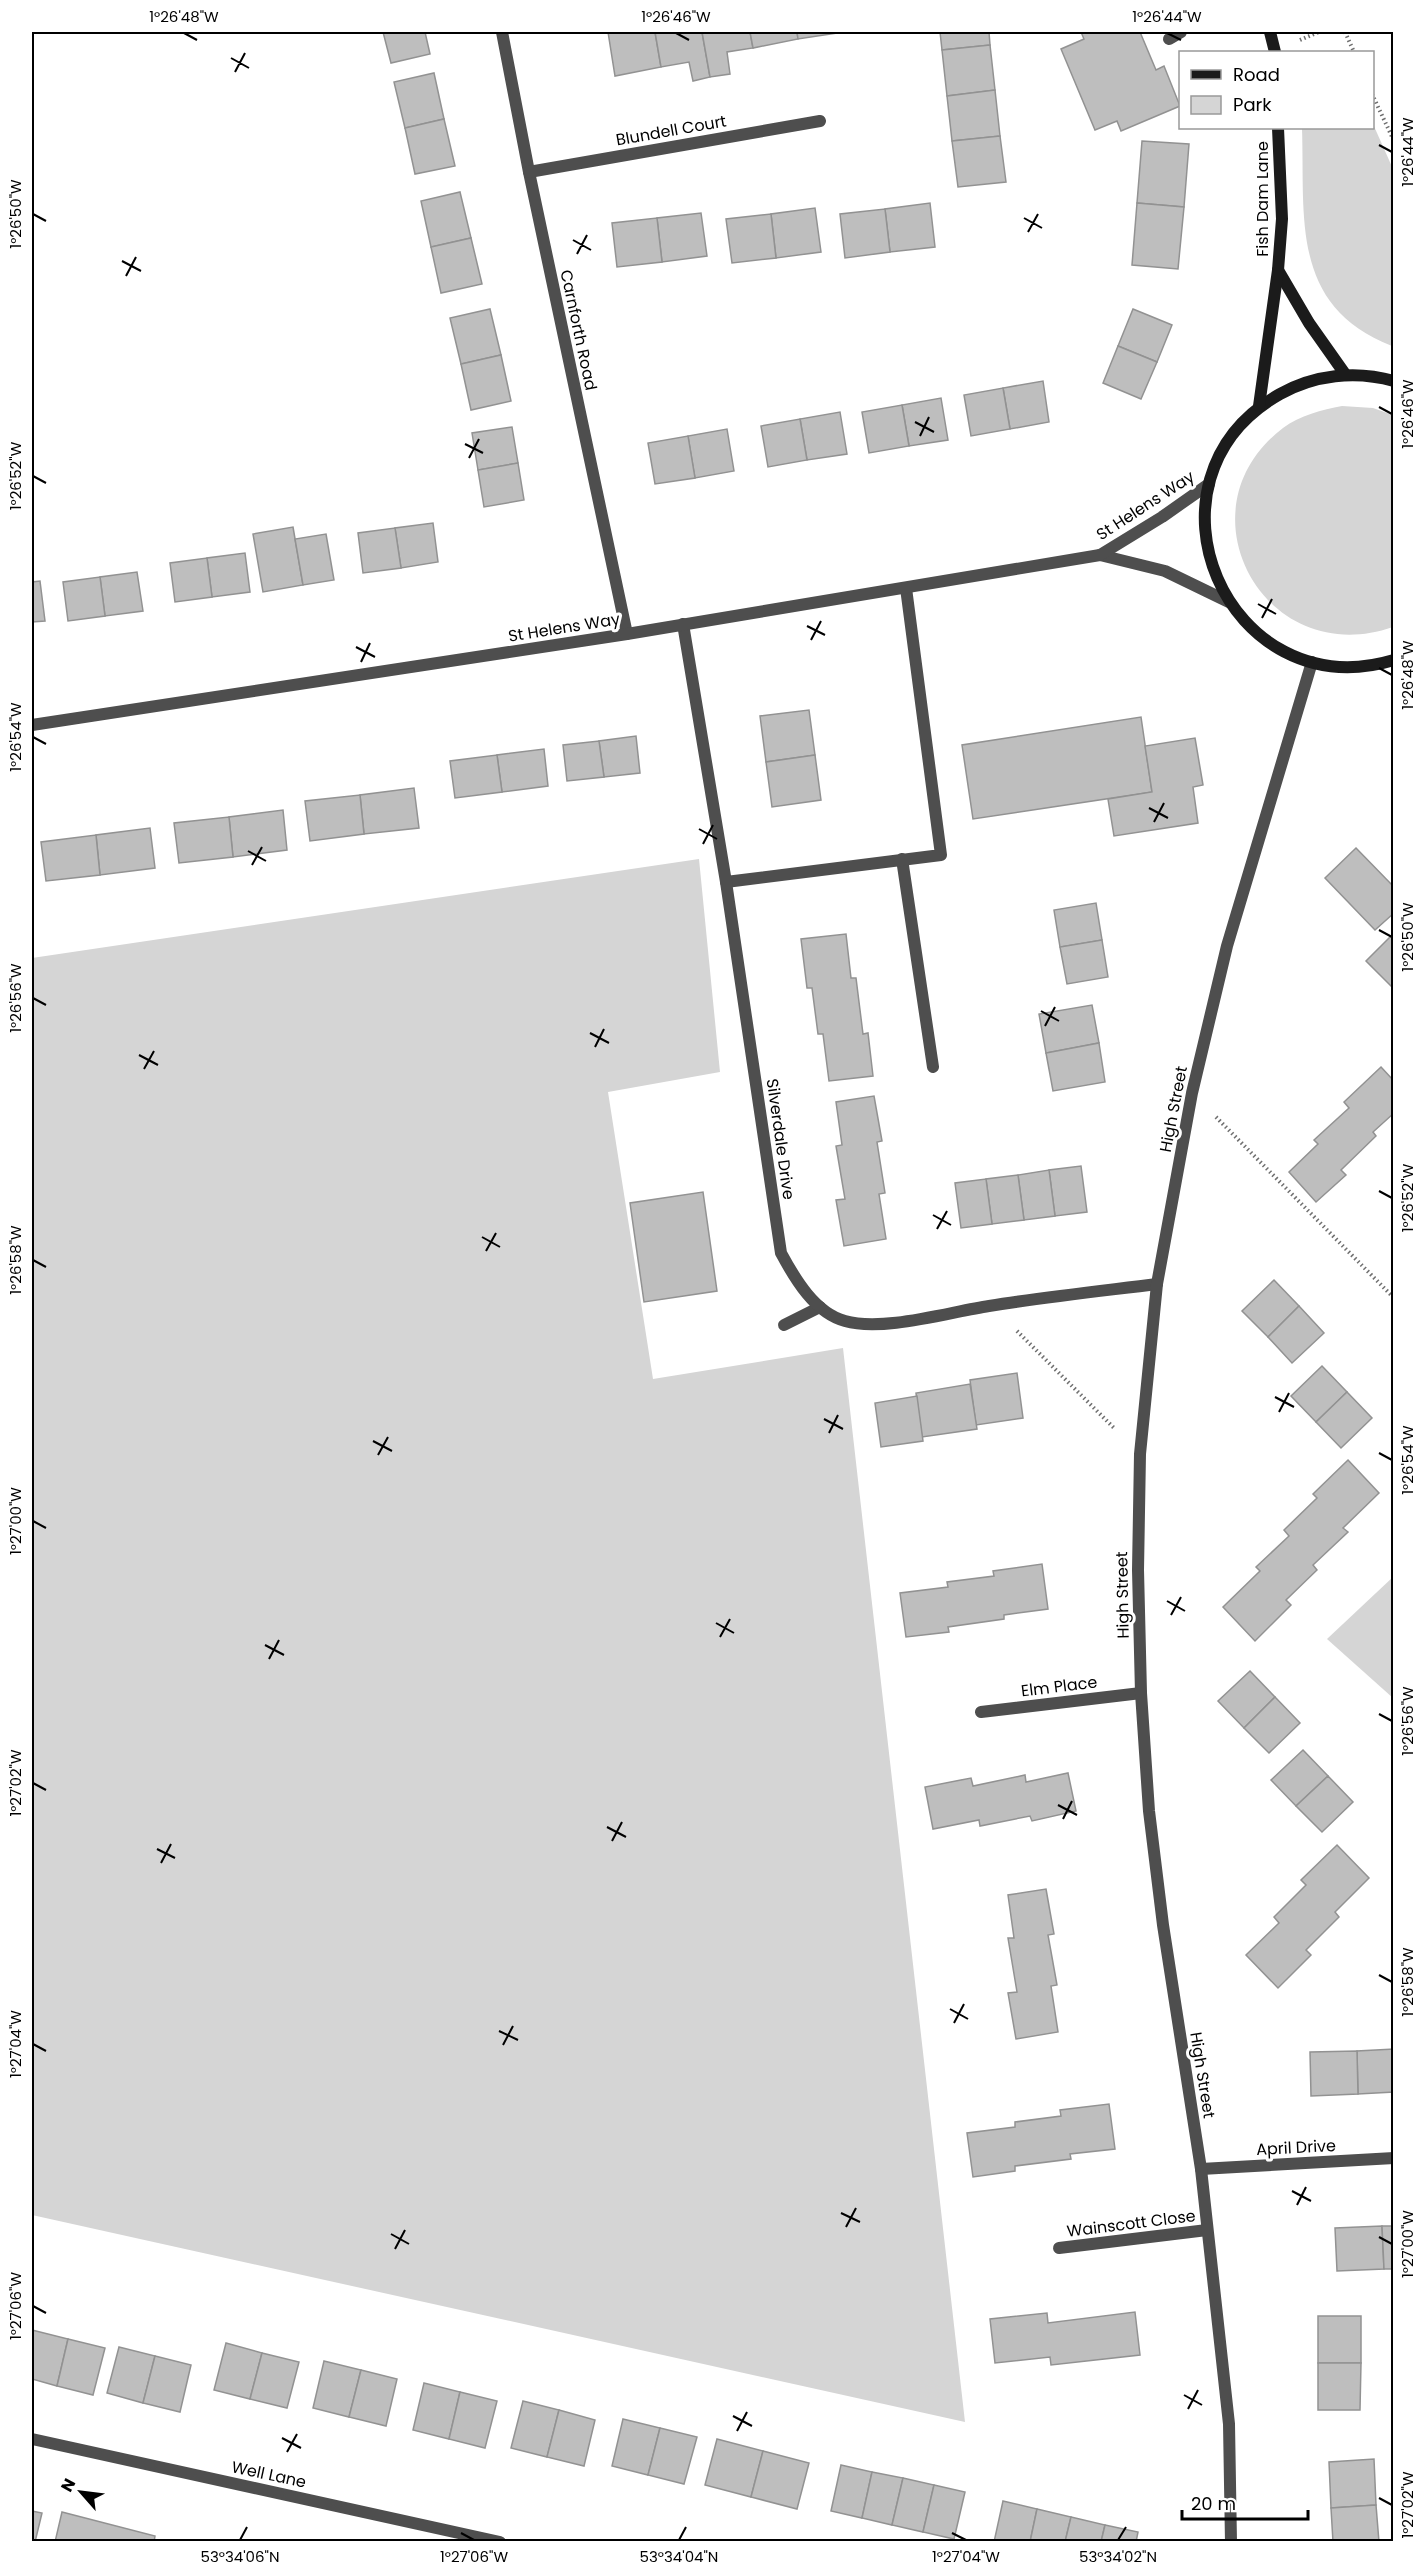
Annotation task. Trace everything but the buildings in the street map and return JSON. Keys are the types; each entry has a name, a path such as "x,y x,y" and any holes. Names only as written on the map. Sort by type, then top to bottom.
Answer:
{"street":[{"name":"Carnforth Road","path":"502,32 529,172 627,634"},
{"path":"1169,39 1181,32"},
{"path":"1270,32 1275,51"},
{"name":"Blundell Court","path":"529,172 820,121"},
{"name":"Fish Dam Lane","path":"1259,406 1278,270 1282,219 1278,129"},
{"name":"Fish Dam Lane","path":"1278,270 1309,323 1346,374"},
{"path":"1393,380 1346,374 1300,383 1259,406 1237,428 1220,454 1209,484 1204,514 1206,545 1214,575 1229,602 1251,629 1279,649 1311,662 1349,667 1377,665 1394,660"},
{"name":"St Helens Way","path":"32,725 627,634 1100,555 1162,517 1209,484"},
{"name":"St Helens Way","path":"1100,555 1165,571 1229,602"},
{"path":"726,882 941,855 906,588"},
{"name":"Silverdale Drive","path":"683,624 726,882 781,1253 797,1282 820,1306 843,1321 869,1326 992,1306 1157,1284"},
{"name":"High Street","path":"1231,2541 1229,2424 1201,2169 1161,1914 1149,1811 1141,1693 1138,1570 1140,1454 1157,1284 1192,1093 1227,946 1311,662"},
{"path":"902,859 933,1067"},
{"path":"784,1325 820,1306"},
{"name":"Elm Place","path":"981,1712 1141,1693"},
{"name":"April Drive","path":"1201,2169 1394,2158"},
{"name":"Wainscott Close","path":"1059,2248 1207,2230"},
{"name":"Well Lane","path":"32,2439 465,2537 500,2541"}],"path":[{"path":"1345,32 1354,51"},
{"path":"1374,98 1394,141"},
{"path":"1192,1093 1394,1298"},
{"path":"992,1306 1140,1454"}],"green space":[{"path":"1374,126 1393,169 1392,346 1359,329 1335,308 1319,283 1310,256 1303,195 1302,129 1374,129"},
{"path":"1342,406 1373,408 1393,415 1393,627 1347,635 1306,626 1273,605 1249,575 1237,538 1237,500 1252,462 1290,423 1311,414"},
{"path":"699,859 720,1072 608,1092 653,1379 843,1348 965,2422 32,2215 32,958"},
{"path":"1393,1577 1393,1698 1327,1639"}]}
